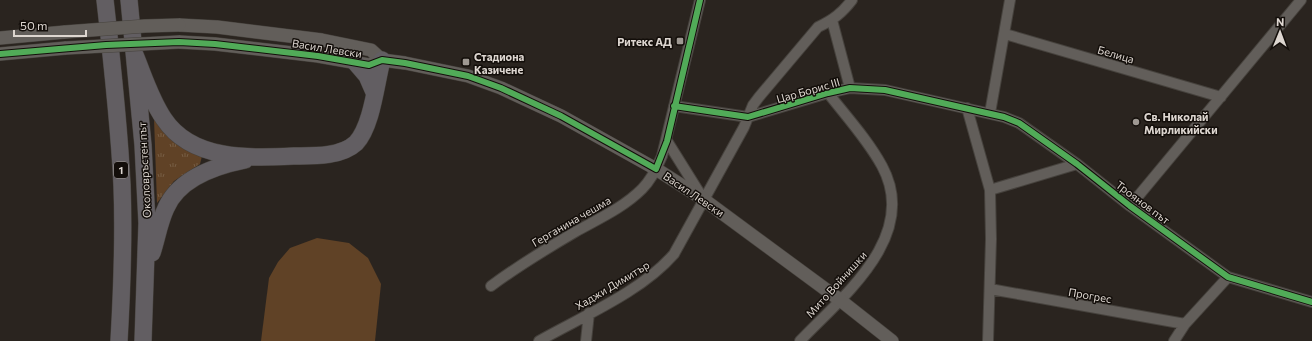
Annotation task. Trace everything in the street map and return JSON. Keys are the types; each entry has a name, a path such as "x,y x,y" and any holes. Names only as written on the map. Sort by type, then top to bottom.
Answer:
{"highway":[{"name":"Околовръстен път","path":"105,0 116,102 122,186 123,255 119,341"},
{"name":"Околовръстен път","path":"128,0 135,56 145,184 146,273 143,341"},
{"path":"135,56 155,105 164,120 178,134 193,144 210,151 255,158 332,154 346,150 356,143 362,134 367,121 382,60"},
{"path":"355,62 367,76 374,92"},
{"path":"146,273 166,207 180,189 194,178 211,169 255,158"}],"street":[{"path":"656,169 666,141 700,0"},
{"path":"850,88 832,20 841,13 852,0"},
{"path":"990,113 1010,0"},
{"path":"1130,206 1301,0"},
{"name":"Хаджи Димитър","path":"539,341 630,290 662,268 674,254 759,97 818,27 832,20"},
{"name":"Васил Левски","path":"0,38 145,26 178,25 217,27 322,40 371,50 382,60"},
{"name":"Белица","path":"1005,34 1221,97"},
{"name":"Васил Левски","path":"0,54 66,48 179,42 247,47 318,56 369,65 382,60 468,76 501,88 561,116 656,169 703,199 840,300 887,339"},
{"name":"Цар Борис III","path":"748,117 828,93 850,88 885,90 968,108"},
{"name":"Мито Войнишки","path":"800,341 864,274 878,254 887,237 893,200 890,182 882,165 828,93"},
{"path":"674,106 748,117"},
{"path":"968,108 990,190 992,219 988,341"},
{"name":"Троянов път","path":"968,108 1004,117 1019,123 1228,277 1312,302"},
{"path":"666,141 703,199"},
{"path":"990,190 1076,164"},
{"name":"Герганина чешма","path":"491,286 514,268 629,200 643,188 656,169"},
{"path":"1174,341 1185,324 1228,277"},
{"name":"Прогрес","path":"990,289 1185,324"},
{"path":"586,341 590,313"}],"green space":[{"path":"154,118 202,156 200,164 174,181 157,203"},
{"path":"317,238 349,243 368,258 381,284 375,341 261,341 269,278 278,262 290,248"}],"cycle path":[{"path":"0,54 106,45 179,42 215,44 318,56 369,65 382,60 405,63 468,76 501,88 561,116 656,169 667,141 700,0"},
{"path":"674,106 748,117 828,93 850,88 885,90 1004,117 1019,123 1077,164 1130,206 1228,277 1312,302"}],"place":[{"name":"Ритекс АД","path":"680,41"},
{"name":"Стадиона Казичене","path":"466,62"},
{"name":"Св. Николай Мирликийски","path":"1136,122"}]}
